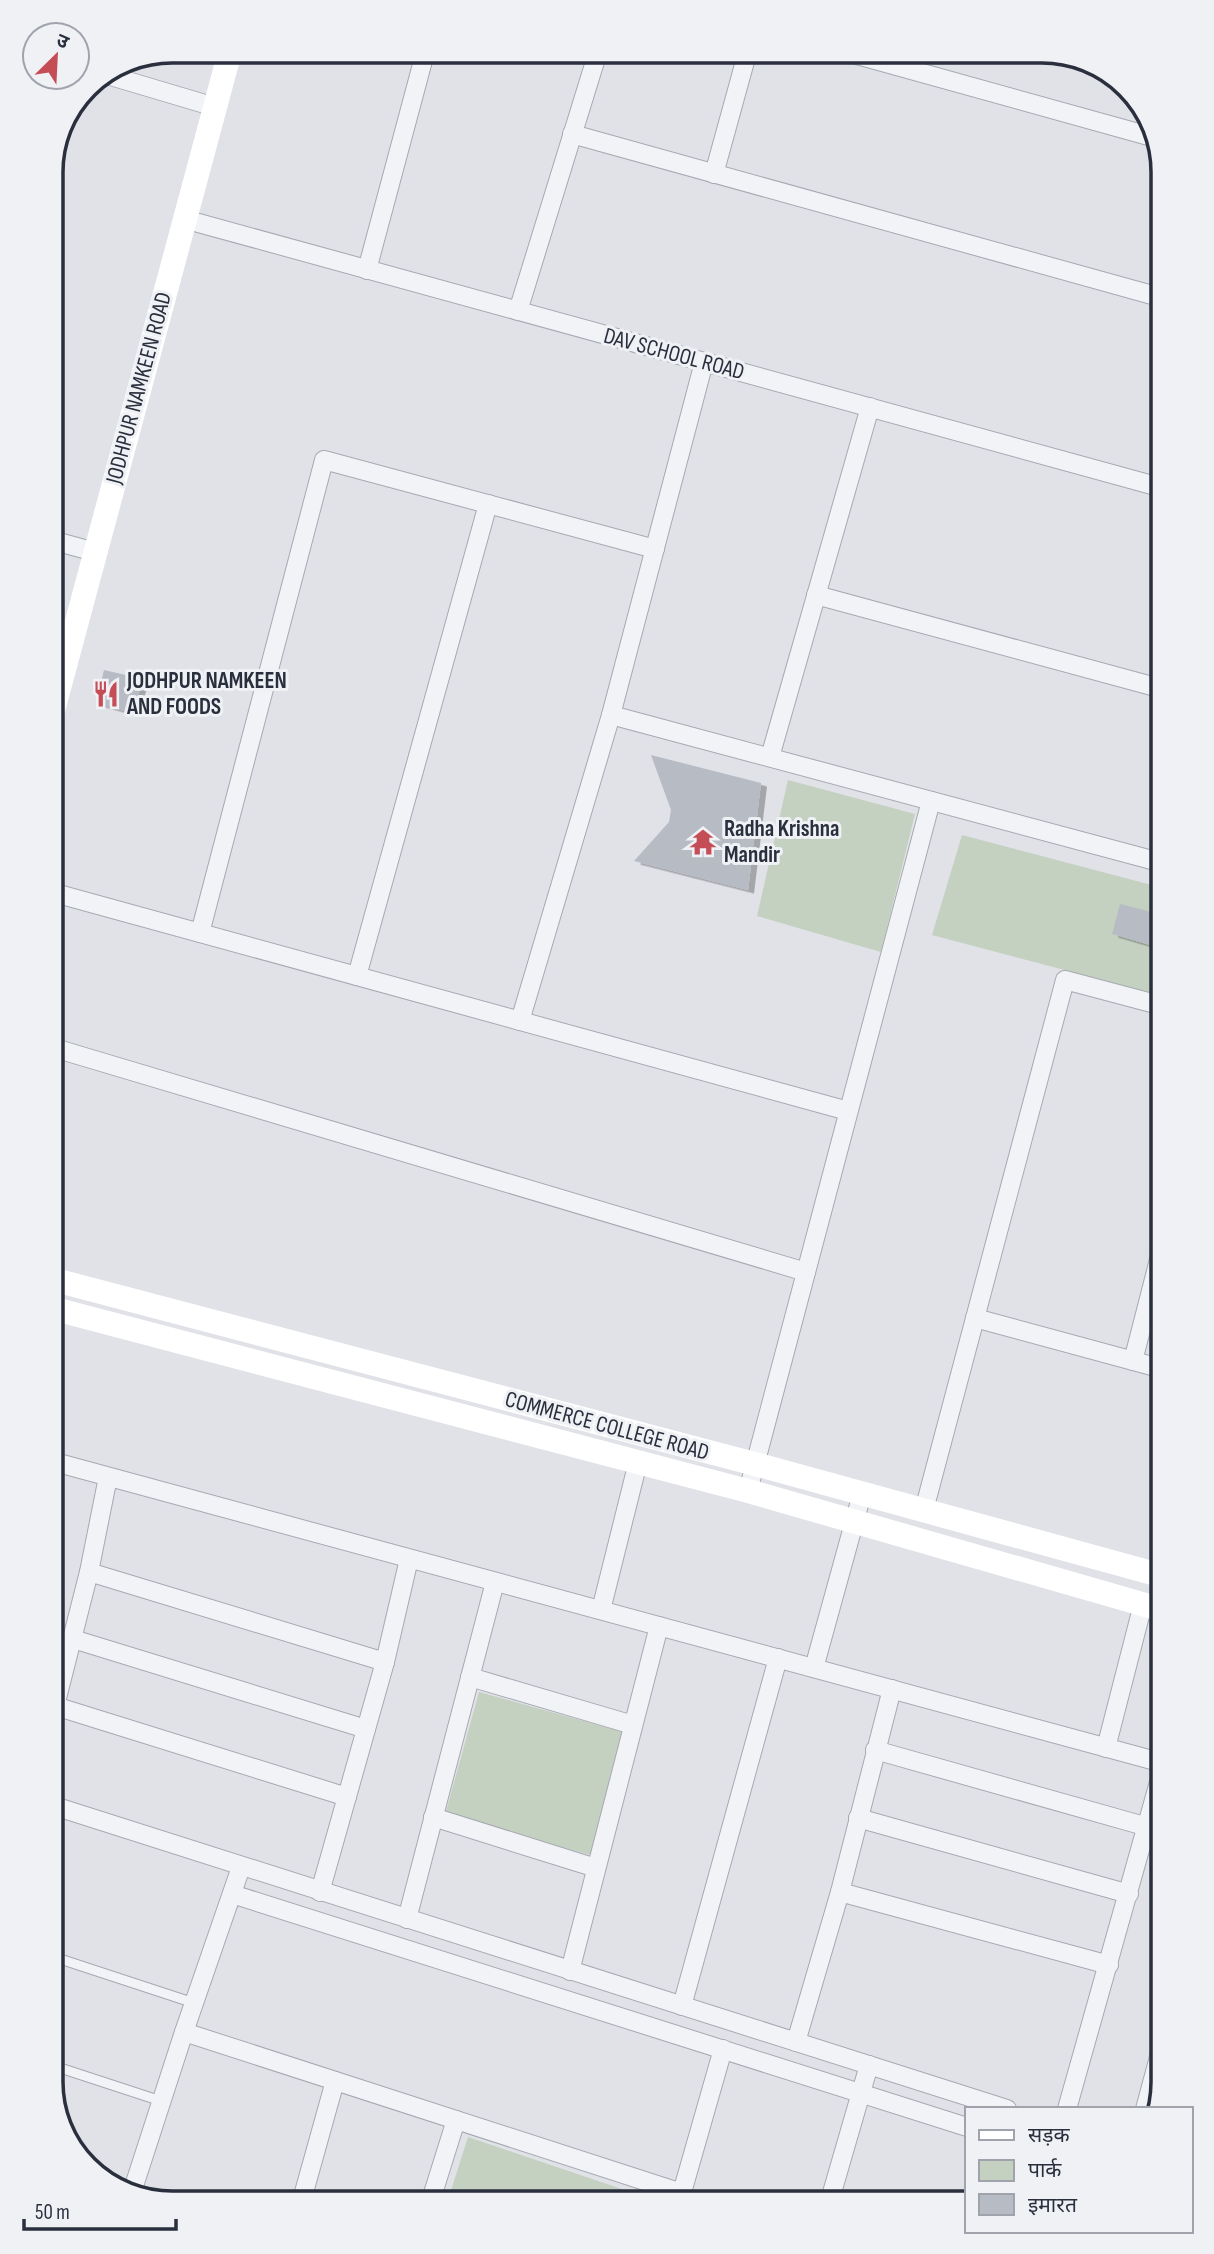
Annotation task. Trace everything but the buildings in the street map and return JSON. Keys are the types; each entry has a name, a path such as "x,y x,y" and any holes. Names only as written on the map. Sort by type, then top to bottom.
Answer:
{"street":[{"name":"JODHPUR NAMKEEN ROAD","path":"63,673 227,63"},
{"path":"367,270 422,63"},
{"path":"518,311 594,63"},
{"path":"714,174 745,63"},
{"path":"886,63 1144,135"},
{"path":"117,78 215,107"},
{"path":"572,134 1151,295"},
{"name":"DAV SCHOOL ROAD","path":"184,219 1151,485"},
{"path":"520,1021 611,715 704,362"},
{"path":"770,757 870,407"},
{"path":"200,933 324,460 655,549"},
{"path":"357,976 488,504"},
{"path":"63,543 95,552"},
{"path":"816,594 1151,686"},
{"path":"611,715 1151,860"},
{"path":"748,1491 931,801"},
{"path":"63,895 848,1111"},
{"path":"924,1510 1065,980 1151,1003"},
{"path":"63,1051 806,1272"},
{"name":"COMMERCE COLLEGE ROAD","path":"63,1282 755,1464 1151,1573"},
{"path":"1133,1361 1151,1291"},
{"path":"63,1311 748,1491 1151,1606"},
{"path":"975,1318 1151,1366"},
{"path":"601,1610 638,1462"},
{"path":"63,1464 1151,1761"},
{"path":"63,1676 89,1572 108,1477"},
{"path":"814,1668 862,1493"},
{"path":"320,1892 385,1662 409,1559"},
{"path":"89,1572 385,1662"},
{"path":"407,1919 495,1582"},
{"path":"1106,1748 1151,1613"},
{"path":"570,1970 659,1626"},
{"path":"73,1639 366,1729"},
{"path":"682,2006 778,1658"},
{"path":"470,1677 633,1726"},
{"path":"796,2042 840,1892 892,1689"},
{"path":"63,1715 347,1797"},
{"path":"875,1750 1148,1827"},
{"path":"63,1809 1001,2107"},
{"path":"1068,2107 1151,1815"},
{"path":"433,1818 596,1868"},
{"path":"858,1818 1129,1894"},
{"path":"135,2184 241,1867"},
{"path":"840,1892 1109,1965"},
{"path":"232,1894 965,2126"},
{"path":"184,2032 456,2120 660,2191"},
{"path":"682,2191 723,2049"},
{"path":"832,2191 869,2065"},
{"path":"303,2191 335,2081"},
{"path":"434,2191 456,2120"}],"lane":[{"path":"63,1960 194,2003"},
{"path":"63,2069 162,2101"}],"green space":[{"path":"788,780 915,814 881,952 757,916"},
{"path":"962,835 1151,885 1151,993 932,935"},
{"path":"479,1692 623,1732 590,1855 445,1815"},
{"path":"468,2137 628,2191 451,2191"}],"place":[{"name":"JODHPUR NAMKEEN AND FOODS","path":"106,694"},
{"name":"Radha Krishna Mandir","path":"703,842"}]}
